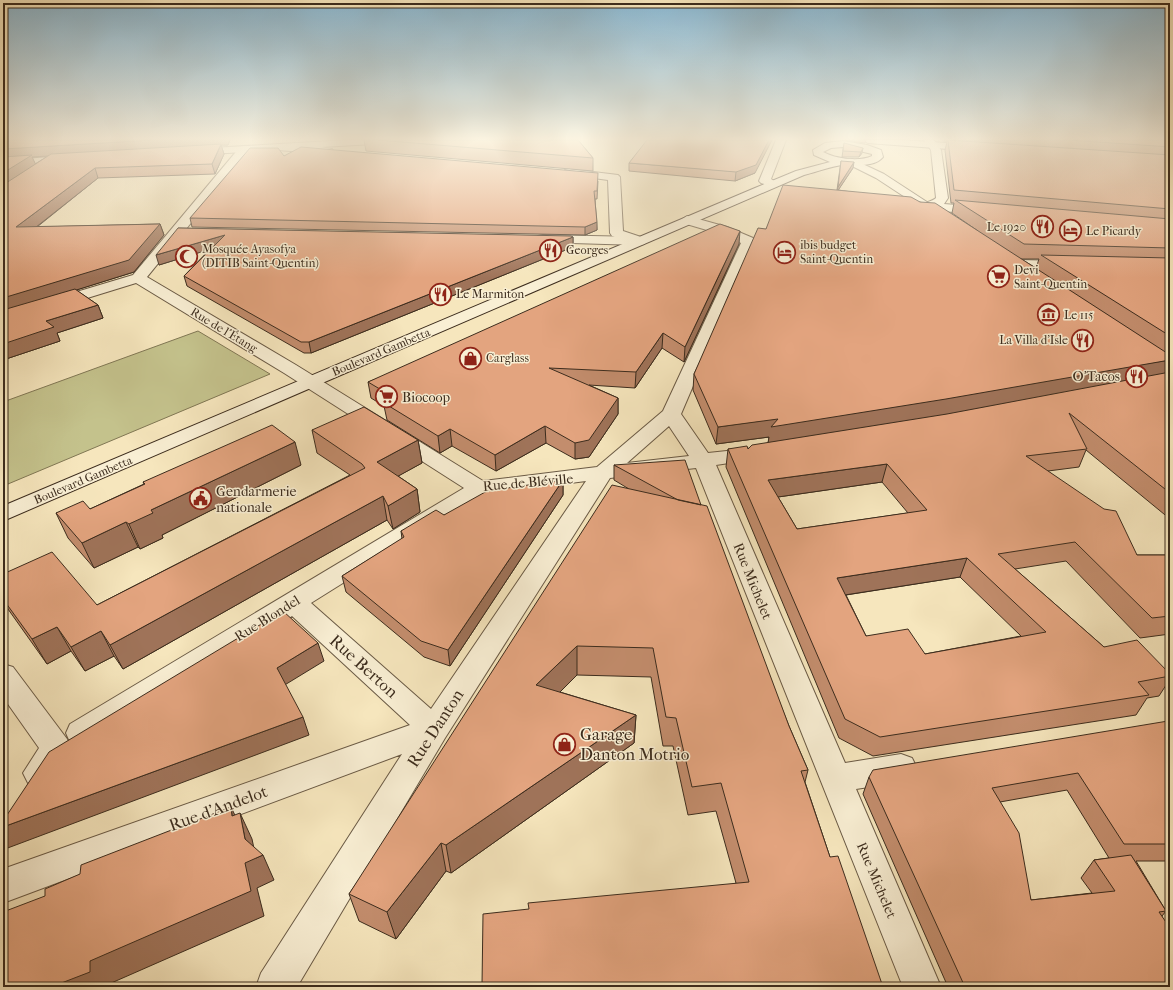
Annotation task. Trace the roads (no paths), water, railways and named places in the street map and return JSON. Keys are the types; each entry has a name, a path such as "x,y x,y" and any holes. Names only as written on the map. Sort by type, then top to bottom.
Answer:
{"street":[{"path":"3,319 138,278 214,186"},
{"path":"614,186 617,233 639,241"},
{"path":"896,186 958,226"},
{"path":"928,206 938,203 942,198 941,186"},
{"name":"Boulevard Gambetta","path":"9,509 766,187"},
{"path":"928,206 993,212"},
{"path":"671,414 748,241 722,230 687,220"},
{"path":"175,232 191,232"},
{"path":"533,239 639,241"},
{"path":"1036,277 1011,260 1083,266"},
{"name":"Rue de l'Étang","path":"138,278 310,382"},
{"name":"Rue de Bléville","path":"310,382 479,488 704,462 769,452"},
{"name":"Rue Michelet","path":"671,414 704,462 922,987"},
{"name":"Rue Danton","path":"275,987 434,729 602,474 671,414"},
{"name":"Rue Blondel","path":"56,748 479,488"},
{"name":"Rue Berton","path":"293,602 434,729"},
{"path":"3,675 56,748 25,794"},
{"name":"Rue d'Andelot","path":"3,886 434,729"},
{"path":"835,778 926,764"}],"place":[{"name":"Le 1920","path":"1042,227"},
{"name":"Le Picardy","path":"1071,231"},
{"name":"Georges","path":"550,250"},
{"name":"ibis budget Saint-Quentin","path":"785,252"},
{"name":"Mosquée Ayasofya (DITIB Saint-Quentin)","path":"187,256"},
{"name":"Devi Saint-Quentin","path":"999,277"},
{"name":"Le Marmiton","path":"440,294"},
{"name":"Le 115","path":"1049,315"},
{"name":"La Villa d'Isle","path":"1083,340"},
{"name":"Carglass","path":"470,358"},
{"name":"O'Tacos","path":"1136,376"},
{"name":"Biocoop","path":"387,397"},
{"name":"Gendarmerie nationale","path":"200,499"},
{"name":"Garage Danton Motrio","path":"565,744"}]}
